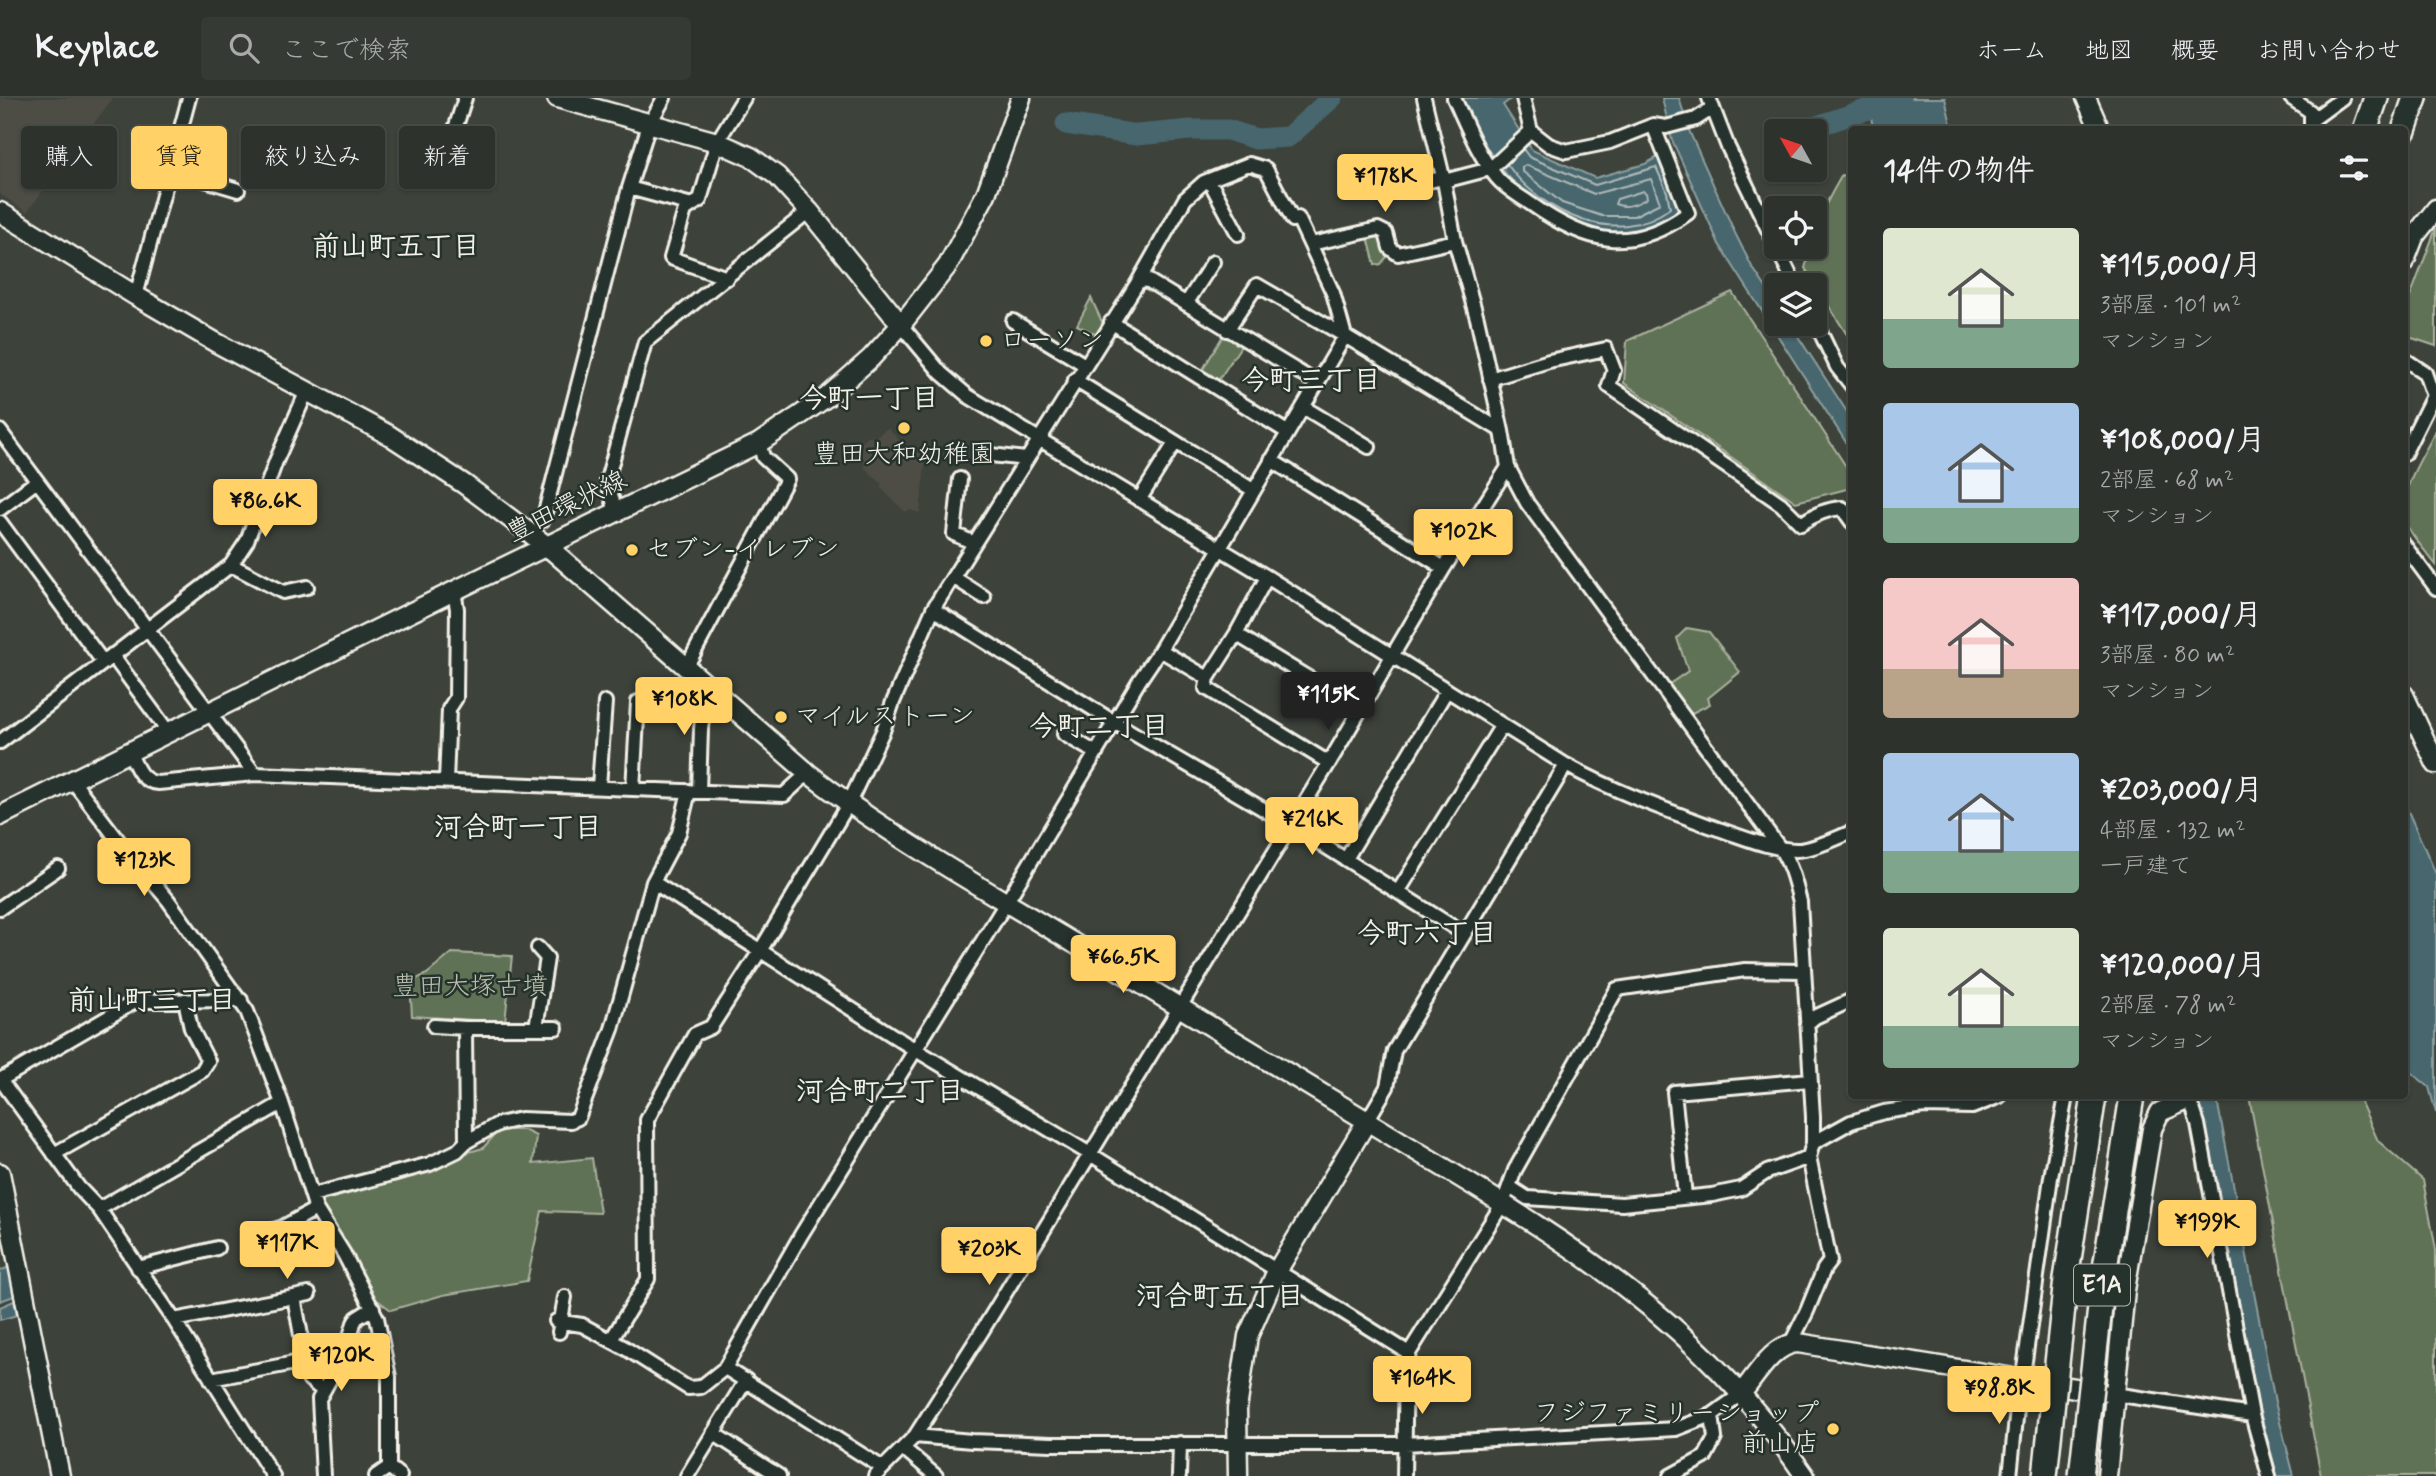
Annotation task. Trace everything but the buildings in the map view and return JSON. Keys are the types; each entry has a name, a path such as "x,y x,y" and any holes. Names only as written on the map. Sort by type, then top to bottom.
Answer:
{"highway":[{"path":"2366,126 2375,98"},
{"path":"2406,126 2416,98"},
{"name":"E1A","path":"2045,1476 2065,1292 2094,1099"},
{"name":"E1A","path":"2081,1476 2103,1282 2132,1099"}],"street":[{"path":"181,126 189,98"},
{"path":"456,126 465,98"},
{"path":"557,98 584,102 649,124 717,142 751,157 777,176 809,211 941,373 968,396 1267,577 1566,765 1653,806 1779,847 1797,850 1848,833"},
{"path":"543,520 629,188 649,124 664,98"},
{"path":"727,278 671,258 685,210 700,200 717,142 744,98"},
{"name":"豊田環状線","path":"0,816 759,443 827,397 871,358 948,265 978,212 1021,98"},
{"path":"915,1436 1051,1444 1405,1444 1676,1429 1712,1415 1741,1394 1776,1352 1791,1343 1830,1261 1809,1157 1813,1143 1800,902 1789,860 1527,503 1508,467 1477,318 1455,242 1424,98"},
{"path":"1454,98 1477,148 1500,182 1561,225 1601,238 1634,239 1669,226 1688,213 1659,126"},
{"path":"1523,98 1531,131 1549,145 1566,150 1610,142 1659,126 1696,119 1711,103 1728,147 1789,273"},
{"path":"2086,98 2098,126"},
{"path":"2291,98 2311,112 2311,125"},
{"path":"2311,125 2342,98"},
{"path":"1389,189 1490,169 1531,131"},
{"path":"565,1297 559,1325 582,1325 688,1388 701,1387 725,1368 781,1268 1160,650 1345,336 1333,293 1311,244 1298,218 1293,220 1266,169 1248,164 1209,180 1185,199 1138,282 933,609 883,731 849,803 711,1027 695,1034 647,1120 648,1279 611,1340"},
{"path":"1209,180 1238,234"},
{"path":"227,187 238,190"},
{"path":"629,188 692,205"},
{"path":"136,296 164,189"},
{"path":"2408,251 2413,237 2436,209"},
{"path":"616,512 607,480 645,342 809,211"},
{"path":"0,212 60,251 215,342 427,458 547,547 807,773 849,803 1006,902 1367,1121 1506,1195 1631,1291 1680,1333 1741,1394 1805,1476"},
{"path":"1311,244 1378,229 1386,233 1390,248 1398,254 1455,242"},
{"path":"1186,304 1213,262"},
{"path":"1138,282 1147,280 1317,383"},
{"path":"1227,330 1257,285 1502,431"},
{"path":"1013,321 1085,365"},
{"path":"1111,322 1287,432"},
{"path":"1822,336 1837,367 1848,381"},
{"path":"1490,379 1549,361 1606,349 1614,370 1609,386 1781,504 1801,524 1811,516 1832,509 1842,508 1848,516"},
{"path":"2408,362 2425,373 2433,396 2408,446"},
{"path":"1075,380 1253,490"},
{"path":"0,742 231,565 247,541 272,472 307,391"},
{"path":"1303,407 1369,447"},
{"path":"0,431 255,774"},
{"path":"686,668 787,479 763,457 759,443"},
{"path":"1139,500 1175,443"},
{"path":"991,455 1026,459"},
{"path":"1270,460 1444,568"},
{"path":"725,1368 879,1472 915,1436 1508,467"},
{"path":"960,479 954,534 974,543"},
{"path":"0,509 37,481"},
{"path":"0,522 107,659 169,733"},
{"path":"2408,550 2436,588"},
{"path":"231,565 283,592 307,587"},
{"path":"953,577 984,597"},
{"path":"1267,577 1208,678 1206,688 1329,763"},
{"path":"446,781 449,709 456,698 457,609 454,591"},
{"path":"933,609 1114,722 1346,859 1463,933"},
{"path":"1236,634 1361,710"},
{"path":"1160,650 1208,678"},
{"path":"312,1195 430,1164 457,1151 466,1142 498,1124 522,1119 571,1121 578,1118 612,1029 653,882 679,833 694,791 706,686"},
{"path":"1346,859 1447,690"},
{"path":"599,787 605,702"},
{"path":"633,789 638,702"},
{"path":"2408,704 2436,764"},
{"path":"1398,892 1502,725"},
{"path":"1064,734 1096,753"},
{"path":"128,751 142,777 149,783 255,774 784,795 807,773"},
{"path":"1238,1476 1237,1409 1248,1336 1277,1271 1387,1087 1394,1051 1566,765"},
{"path":"72,780 168,900 247,1010 282,1103 316,1209 373,1308 389,1377 389,1467"},
{"path":"0,908 58,868"},
{"path":"653,882 915,1049 1090,1154 1409,1353"},
{"path":"536,1028 547,958 538,948"},
{"path":"1404,1476 1406,1368 1409,1353 1506,1195 1515,1170 1617,989 1745,970 1803,971"},
{"path":"54,1154 202,1070 208,1061 191,1028 186,1000"},
{"path":"241,1000 136,1001 0,1080 79,1188 99,1209 174,1320 273,1476"},
{"path":"1807,1024 1815,1017 1848,1002"},
{"path":"434,1026 556,1028"},
{"path":"465,1028 466,1142"},
{"path":"1685,1196 1674,1092 1810,1080"},
{"path":"1813,1143 1851,1122 1884,1112 1924,1106 1972,1107 1992,1099"},
{"path":"2010,1476 2020,1380 2065,1099"},
{"path":"2107,1476 2125,1290 2151,1129 2160,1112 2186,1099"},
{"path":"2191,1099 2198,1124 2252,1415 2269,1476"},
{"path":"99,1209 282,1103"},
{"path":"1506,1195 1622,1204 1712,1195 1741,1189 1767,1172 1809,1157"},
{"path":"0,1173 61,1476"},
{"path":"264,1233 283,1227 316,1209"},
{"path":"138,1268 216,1248"},
{"path":"174,1320 309,1294"},
{"path":"294,1297 309,1379 323,1391"},
{"path":"323,1476 318,1405 346,1350 354,1323 373,1308"},
{"path":"1791,1343 2252,1415"},
{"path":"211,1379 306,1361"},
{"path":"687,1476 746,1380"},
{"path":"1670,1476 1705,1457 1716,1438 1712,1415"},
{"path":"713,1433 779,1476"},
{"path":"1179,1476 1180,1443"},
{"path":"903,1448 936,1476"},
{"path":"376,1476 389,1467"},
{"path":"389,1467 400,1476"}],"shaded area":[{"path":"0,98 113,98 92,126 21,126 21,189 44,189 27,212 0,194"},
{"path":"888,428 911,453 907,459 911,459 917,451 926,454 920,513 910,510 905,512 880,487 882,484 864,467 866,463 856,447 869,436 873,438"}],"green space":[{"path":"1842,175 1848,178 1848,336 1827,303 1827,273 1808,273 1805,268 1808,259 1827,259 1827,203"},
{"path":"2436,228 2436,346 2409,337 2409,300"},
{"path":"1368,237 1381,237 1384,251 1388,255 1381,264 1375,265"},
{"path":"1732,292 1848,469 1848,489 1796,502 1624,383 1627,341"},
{"path":"1091,298 1104,326 1099,336 1077,325"},
{"path":"1224,334 1241,346 1218,381 1202,371"},
{"path":"2436,430 2436,565 2408,528 2408,487"},
{"path":"1687,628 1709,632 1740,672 1708,698 1710,704 1688,715 1668,685 1688,671 1677,638"},
{"name":"豊田大塚古墳","path":"452,953 512,956 505,1022 412,1016 410,982 427,974"},
{"path":"2250,1099 2359,1099 2378,1141 2423,1180 2436,1250 2436,1476 2321,1476"},
{"path":"499,1130 524,1130 536,1136 533,1164 592,1158 600,1213 542,1211 527,1281 443,1295 391,1310 376,1299 316,1209 322,1196 373,1182 428,1172 462,1154 483,1148"}],"water":[{"path":"1461,98 1512,98 1503,105 1532,150 1595,178 1645,164 1660,156 1674,190 1679,212 1641,231 1605,233 1576,226 1551,213 1527,196 1507,174 1473,124"},
{"path":"1662,98 1679,98 1690,133 1735,233 1764,285 1764,314 1719,244 1672,140"},
{"path":"1868,98 1945,98 1951,126 1873,126"},
{"path":"1778,336 1798,336 1848,413 1848,445"},
{"path":"2408,811 2436,874 2436,1113 2429,1087 2408,1070"},
{"path":"2198,1099 2216,1099 2218,1105 2275,1402 2294,1476 2277,1476 2258,1404 2219,1196"},
{"path":"9,1267 14,1296 0,1301 0,1271"},
{"path":"14,1301 17,1315 0,1320 0,1307"}],"waterway":[{"path":"1066,124 1137,135 1228,130 1256,139 1288,137 1332,98"},
{"path":"1827,123 1901,98"}],"place":[{"name":"ローソン","path":"986,341"},
{"name":"豊田大和幼稚園","path":"904,428"},
{"name":"セブン-イレブン","path":"632,550"},
{"name":"マイルストーン","path":"781,717"},
{"name":"フジファミリーショップ 前山店","path":"1833,1429"}],"district":[{"name":"前山町五丁目","path":"396,247"},
{"name":"今町三丁目","path":"1311,381"},
{"name":"今町一丁目","path":"869,399"},
{"name":"今町二丁目","path":"1099,727"},
{"name":"河合町一丁目","path":"518,828"},
{"name":"今町六丁目","path":"1427,934"},
{"name":"前山町三丁目","path":"152,1001"},
{"name":"河合町二丁目","path":"880,1092"},
{"name":"河合町五丁目","path":"1220,1297"}]}
